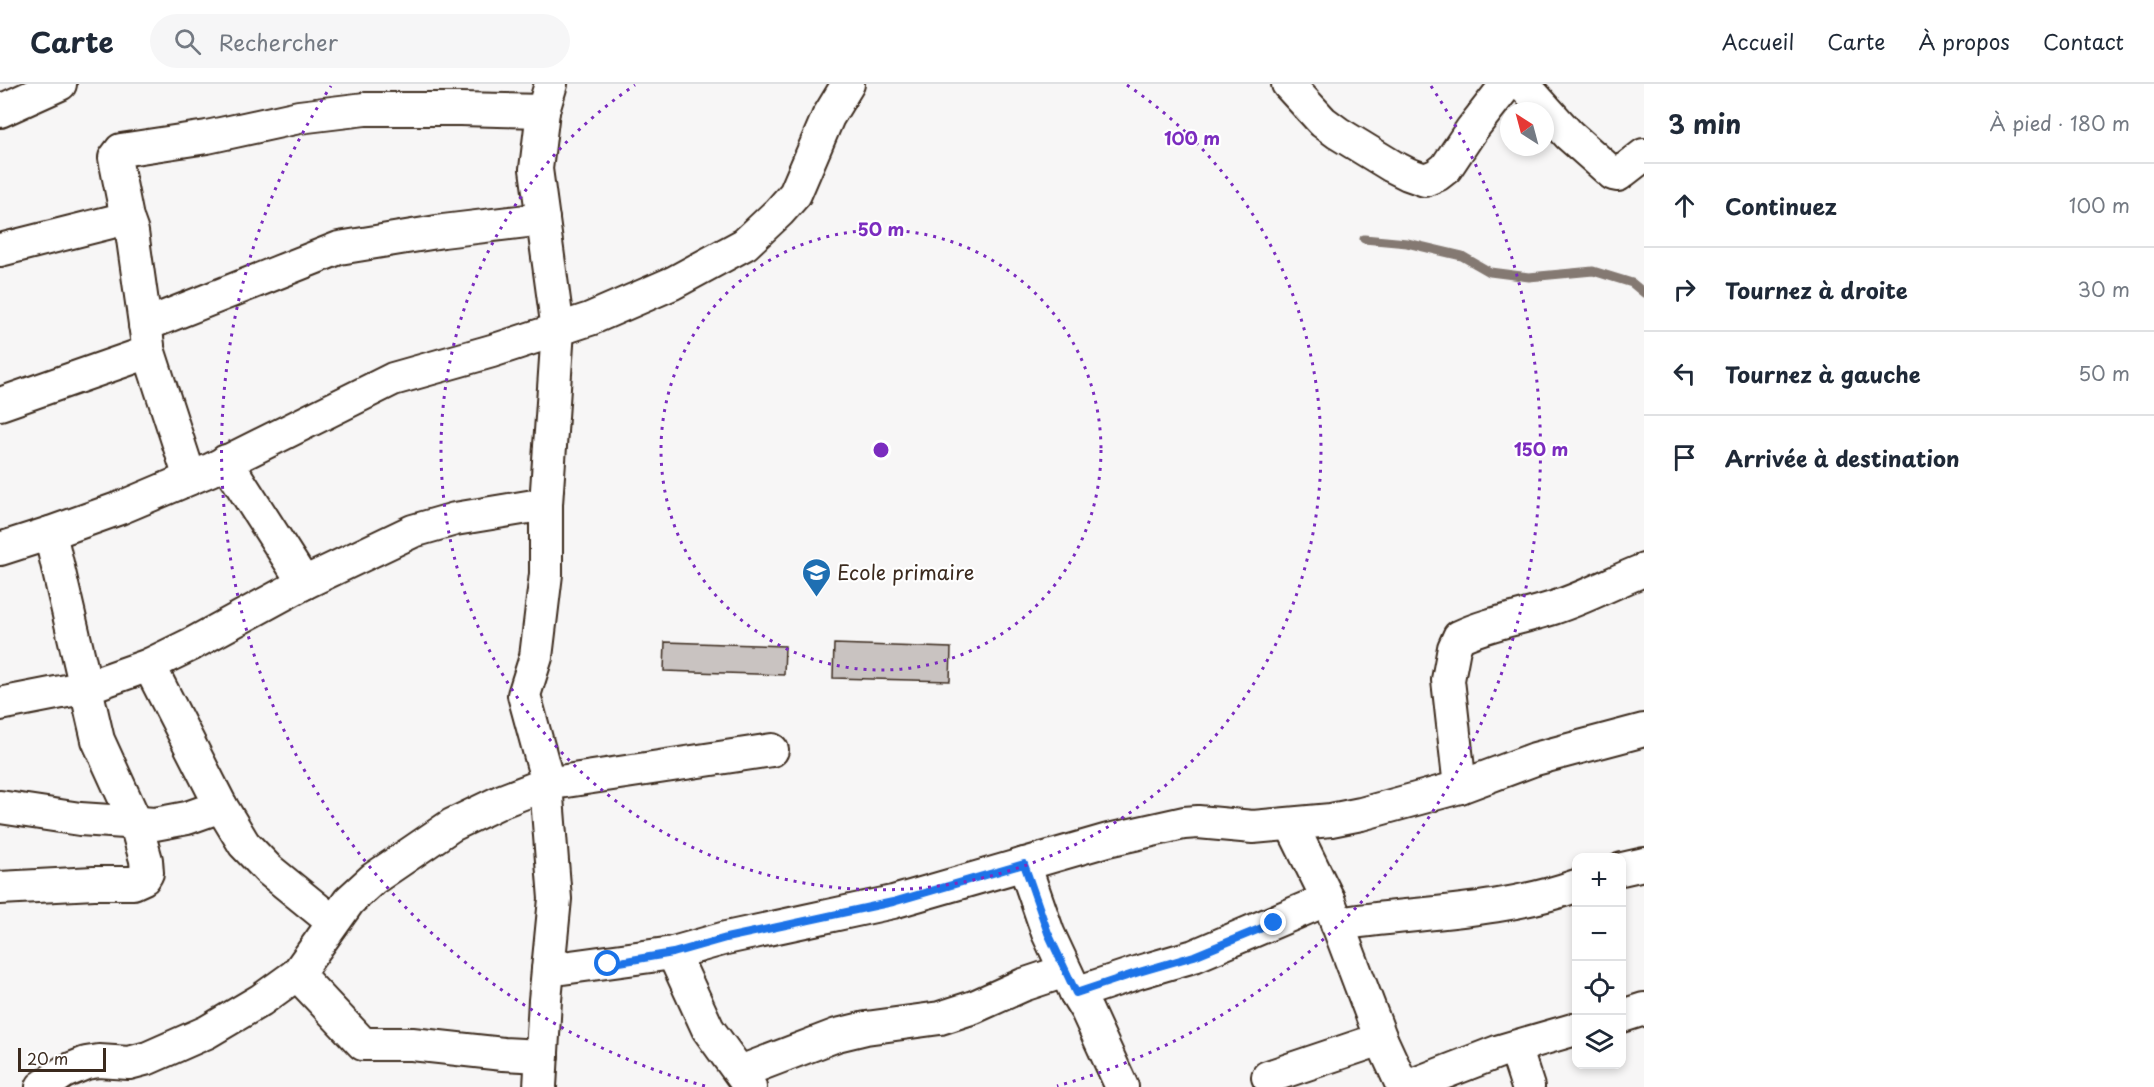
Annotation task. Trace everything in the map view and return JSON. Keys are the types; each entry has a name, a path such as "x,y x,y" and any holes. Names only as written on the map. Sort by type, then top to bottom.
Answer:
{"street":[{"path":"11,98 60,84"},
{"path":"0,549 50,534 120,508 190,478 393,379 590,319 673,283 745,244 795,194 828,117 848,84"},
{"path":"1288,84 1323,122 1338,133 1392,166 1425,180 1446,168 1472,129 1507,84"},
{"path":"1523,84 1569,135 1613,174 1618,175 1644,154"},
{"path":"190,478 147,338 132,232 115,158 121,150 207,137 299,117 365,109 460,109 547,98 536,169 558,330 546,504 546,574 536,657 524,695 546,784 555,899 540,1087"},
{"path":"0,250 128,218"},
{"path":"0,404 147,338 296,264 339,249 443,231 543,219"},
{"path":"226,460 304,583"},
{"path":"0,704 87,687 149,665 398,536 455,519 546,504"},
{"path":"0,888 134,883 146,875 147,866 135,821 98,740 50,534"},
{"path":"1460,788 1448,680 1458,639 1467,633 1515,617 1585,597 1644,570"},
{"path":"149,665 221,806 244,844 256,858 333,922"},
{"path":"548,970 608,964 673,953 726,938 893,902 1108,840 1191,822 1253,827 1341,818 1460,788 1535,759 1644,730"},
{"path":"42,1087 64,1072 86,1063 99,1061 129,1063 148,1058 221,1024 280,988 297,974 349,901 373,879 452,825 502,801 546,784 772,750"},
{"path":"0,807 80,819 166,823 221,806"},
{"path":"1291,824 1333,912 1381,1039 1405,1087 1470,1062 1572,1030"},
{"path":"1024,864 1048,933 1122,1087"},
{"path":"1626,868 1644,864"},
{"path":"673,953 708,1029 723,1053 745,1080 837,1035 866,1028 940,1018 974,1007 1033,981 1071,982 1139,972 1333,912 1373,919 1454,912 1500,905 1572,887"},
{"path":"297,974 363,1044 412,1044 542,1056"},
{"path":"1625,1015 1644,1009"},
{"path":"1268,1077 1381,1039"},
{"path":"1515,1047 1528,1087"}],"building":[{"path":"665,642 785,646 784,675 664,671"},
{"path":"834,644 951,648 950,681 833,678"}],"waterway":[{"path":"1364,239 1407,243 1462,256 1490,272 1529,277 1593,271 1632,283 1644,293"}],"place":[{"name":"Ecole primaire","path":"816,598"}],"route":[{"path":"608,964 673,953 726,938 893,902 1024,864 1048,933 1076,993 1194,956 1274,923"}]}
